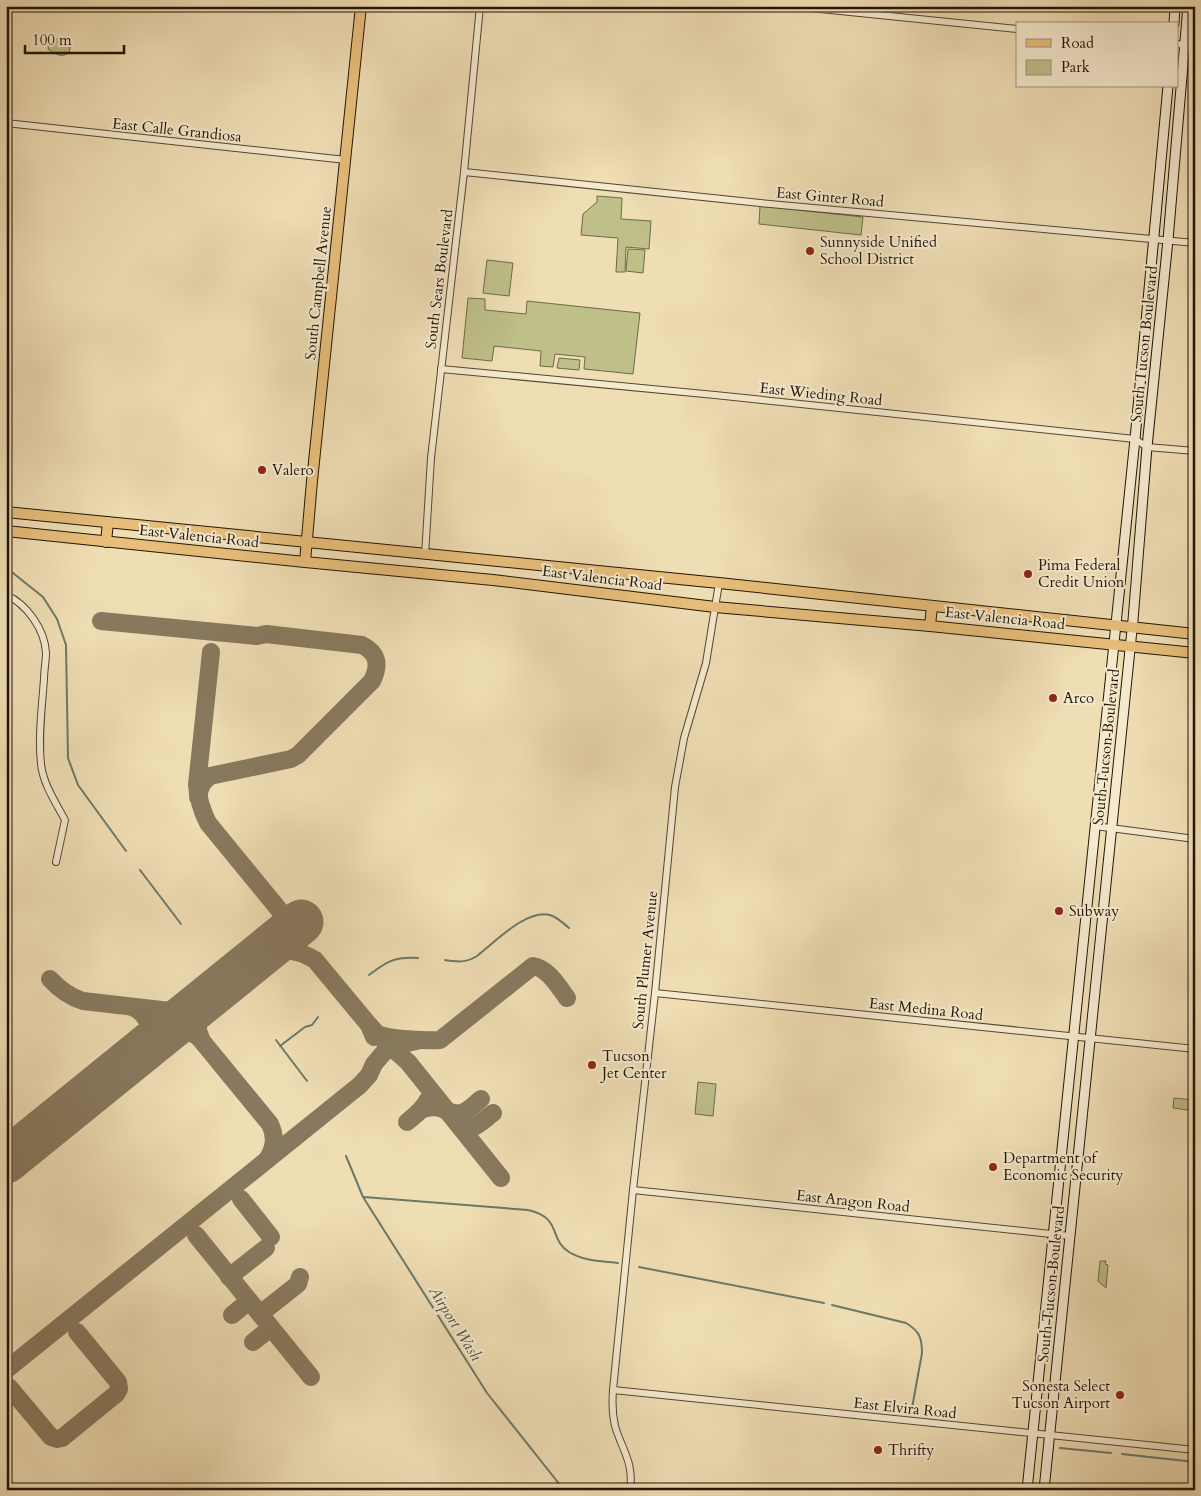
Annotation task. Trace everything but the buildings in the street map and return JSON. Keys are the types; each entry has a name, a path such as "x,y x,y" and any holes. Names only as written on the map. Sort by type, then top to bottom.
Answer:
{"main road":[{"name":"South Campbell Avenue","path":"305,562 361,6"},
{"path":"1174,22 1175,6"},
{"name":"South Tucson Boulevard","path":"1044,1490 1132,627 1147,447 1186,45 1188,6"},
{"name":"South Tucson Boulevard","path":"1027,1490 1115,625 1136,439 1168,88"},
{"name":"East Valencia Road","path":"6,512 719,583 1195,634"},
{"path":"106,542 108,522"},
{"name":"East Valencia Road","path":"6,531 493,580 715,607 930,626 1195,653"},
{"path":"930,626 932,606"}],"street":[{"name":"South Sears Boulevard","path":"425,554 430,458 464,172 480,6"},
{"path":"791,6 1016,29"},
{"name":"East Calle Grandiosa","path":"6,124 346,160"},
{"name":"East Ginter Road","path":"464,172 760,203 1195,243"},
{"name":"East Wieding Road","path":"441,369 715,395 1136,439"},
{"path":"1136,439 1147,447 1195,451"},
{"name":"South Plumer Avenue","path":"630,1490 632,1476 629,1461 616,1427 612,1407 613,1390 675,787 684,738 706,663 719,583"},
{"path":"6,595 16,600 37,625 46,652 41,717 41,766 49,790 65,820 56,862"},
{"path":"1095,826 1195,839"},
{"name":"East Medina Road","path":"655,993 1195,1049"},
{"name":"East Aragon Road","path":"633,1190 1070,1236"},
{"name":"East Elvira Road","path":"613,1390 1195,1450"}],"green space":[{"path":"53,39 68,39 71,43 69,53 61,55 48,49 49,41"},
{"path":"597,196 622,198 621,219 651,221 649,249 626,247 625,272 616,272 618,238 581,235 583,214 597,202"},
{"path":"760,206 863,217 861,235 759,224"},
{"path":"628,249 645,250 643,273 626,271"},
{"path":"487,260 513,263 509,296 483,293"},
{"path":"468,298 485,299 485,310 526,314 527,301 640,313 633,374 584,369 585,357 555,354 553,367 540,366 541,351 494,346 492,361 462,358"},
{"path":"559,358 580,360 579,370 557,368"},
{"path":"698,1082 716,1084 713,1116 695,1114"},
{"path":"1174,1098 1195,1100 1195,1111 1173,1108"},
{"path":"1100,1261 1106,1261 1105,1264 1108,1265 1106,1288 1098,1281"}],"waterway":[{"path":"6,570 13,573 43,597 57,619 66,645 68,758 78,785 126,851"},
{"path":"140,870 181,924"},
{"path":"445,960 469,960 477,956 511,928 531,917 541,914 550,915 569,928"},
{"path":"369,975 391,961 403,958 418,958"},
{"path":"280,1046 305,1027 312,1025 318,1017"},
{"path":"276,1040 307,1081"},
{"name":"Airport Wash","path":"346,1156 363,1197 487,1393 564,1490"},
{"path":"364,1197 528,1210 539,1214 551,1223 559,1241 569,1252 587,1259 618,1263"},
{"path":"639,1267 824,1303"},
{"path":"832,1305 906,1323 917,1332 922,1353 912,1408"},
{"path":"1060,1448 1111,1453"},
{"path":"1122,1454 1195,1462"}],"taxiway":[{"path":"101,621 257,636 266,634 362,645 374,656 377,665 372,681 298,755 291,759 210,776 202,785 198,797"},
{"path":"211,652 197,785 201,805 208,823 294,928"},
{"path":"265,951 291,951 315,960 369,1025 374,1037"},
{"path":"369,1025 383,1036 440,1040 533,966 548,974 567,998"},
{"path":"50,979 65,993 83,1001 170,1011 183,1018 270,1124 274,1142 267,1160"},
{"path":"201,1039 198,1030 198,1020 203,1002"},
{"path":"132,1007 144,1016 149,1025 149,1040 142,1051"},
{"path":"161,1036 181,1031 191,1033 200,1038"},
{"path":"6,1370 360,1085 385,1051 398,1045 421,1040"},
{"path":"385,1042 408,1062 501,1178"},
{"path":"421,1110 435,1107 461,1113 468,1110 481,1099"},
{"path":"407,1122 421,1110 427,1101"},
{"path":"459,1125 468,1128 473,1127 493,1113"},
{"path":"241,1199 271,1237"},
{"path":"196,1235 311,1377"},
{"path":"229,1277 266,1248"},
{"path":"260,1314 298,1284 300,1277"},
{"path":"232,1315 249,1301"},
{"path":"253,1342 271,1328"},
{"path":"9,1387 51,1437 62,1438 116,1394 119,1389 118,1382 77,1332"}],"runway":[{"path":"6,1161 301,922"}],"place":[{"name":"Sunnyside Unified School District","path":"810,251"},
{"name":"Valero","path":"262,470"},
{"name":"Pima Federal Credit Union","path":"1028,574"},
{"name":"Arco","path":"1053,698"},
{"name":"Subway","path":"1059,911"},
{"name":"Tucson Jet Center","path":"592,1065"},
{"name":"Department of Economic Security","path":"993,1167"},
{"name":"Sonesta Select Tucson Airport","path":"1120,1395"},
{"name":"Thrifty","path":"878,1450"}]}
